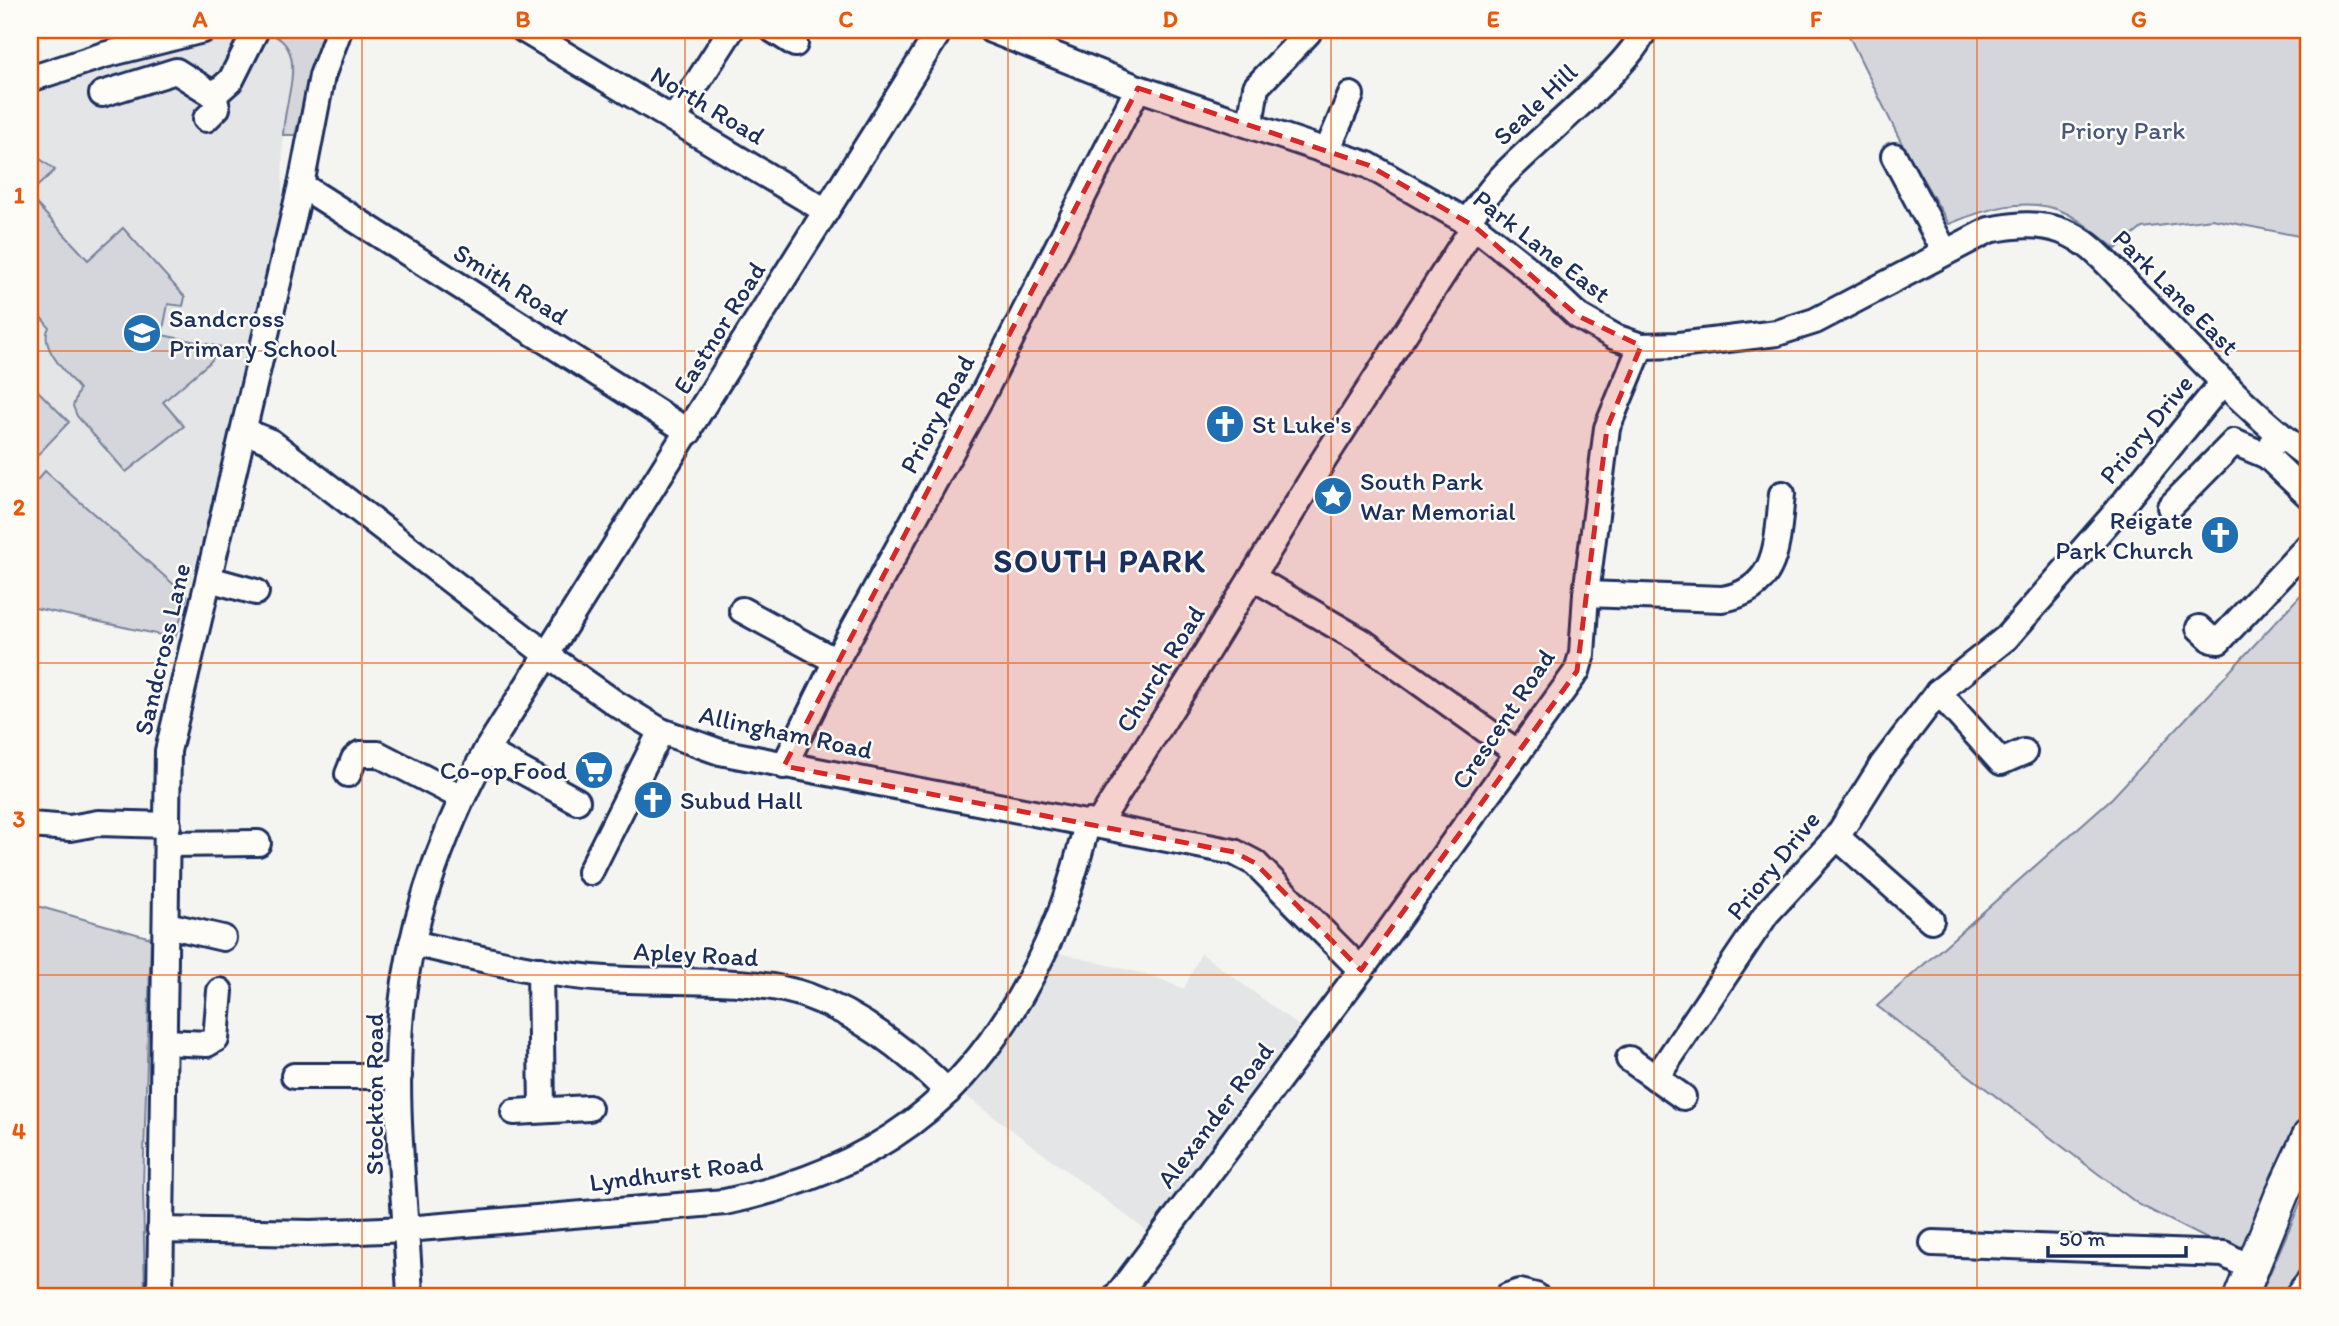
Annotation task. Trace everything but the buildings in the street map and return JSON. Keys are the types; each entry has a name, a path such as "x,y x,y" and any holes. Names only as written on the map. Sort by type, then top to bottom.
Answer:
{"main road":[{"path":"2246,1282 2309,1136"}],"street":[{"path":"30,79 104,55 203,30"},
{"path":"214,95 231,80 256,30"},
{"name":"Sandcross Lane","path":"160,1296 168,751 301,185 322,76 340,30"},
{"name":"North Road","path":"524,30 826,211"},
{"path":"674,119 731,30"},
{"path":"773,30 795,44"},
{"name":"Eastnor Road","path":"547,655 690,432 940,30"},
{"name":"Park Lane East","path":"991,30 1138,88 1368,165 1470,224 1526,267 1578,316 1615,337 1641,346 1678,345 1777,333 1815,321 1989,230 2011,225 2040,226 2064,231 2096,251 2223,382 2273,446 2309,457"},
{"name":"Seale Hill","path":"1470,224 1501,178 1614,69 1636,46 1644,30"},
{"path":"1250,125 1256,87 1308,33"},
{"path":"102,94 176,71 214,95 217,108 206,119"},
{"name":"Priory Road","path":"785,766 836,661 985,390 1138,88"},
{"path":"1327,151 1351,94"},
{"path":"1894,156 1945,252"},
{"name":"Smith Road","path":"301,185 690,432"},
{"name":"Church Road","path":"1093,823 1252,577 1470,224"},
{"name":"Crescent Road","path":"1361,970 1577,671 1582,654 1586,594 1607,428 1641,346"},
{"name":"Priory Drive","path":"1656,1078 1767,913 1837,837 1883,764 1938,692 2006,638 2112,517 2223,382"},
{"name":"Allingham Road","path":"244,431 271,442 547,655 661,731 720,752 785,766 1234,852 1255,863 1361,970"},
{"path":"2170,508 2234,442 2273,446 2309,496"},
{"path":"1586,594 1721,599 1743,593 1759,582 1772,564 1782,494"},
{"path":"2199,628 2212,640 2219,641 2309,545"},
{"path":"1252,577 1363,642 1518,753"},
{"path":"209,579 256,592"},
{"path":"742,610 836,661"},
{"name":"Stockton Road","path":"410,1296 399,1076 401,1013 412,943 428,881 461,797 486,751 547,655"},
{"path":"1938,692 2000,770 2024,752"},
{"path":"590,872 661,731"},
{"path":"486,751 577,801"},
{"path":"348,774 360,754 378,754 461,797"},
{"path":"30,824 70,828 98,823 168,835 258,843"},
{"name":"Lyndhurst Road","path":"160,1230 311,1233 407,1229 725,1202 776,1191 863,1156 948,1092 991,1042 1026,987 1057,922 1093,823"},
{"path":"1837,837 1931,920"},
{"path":"167,925 223,938"},
{"name":"Apley Road","path":"412,943 540,971 605,979 750,986 808,996 860,1022 890,1042 948,1092"},
{"name":"Alexander Road","path":"1117,1295 1361,970"},
{"path":"540,971 542,1110"},
{"path":"165,1042 206,1044 216,1039 220,991"},
{"path":"1629,1059 1683,1097"},
{"path":"294,1076 399,1076"},
{"path":"514,1112 589,1108"},
{"path":"1933,1244 2224,1254 2246,1282"},
{"path":"2297,1296 2309,1281"},
{"path":"1508,1296 1520,1292 1536,1296"}],"highlighted area":[{"path":"1138,88 1368,165 1474,226 1578,316 1641,346 1607,428 1577,671 1361,970 1255,863 1234,852 784,766"}],"shaded area":[{"name":"Sandcross Primary School","path":"260,31 276,34 288,44 294,59 283,125 282,207 236,412 187,596 46,471 30,488 30,87 206,39"},
{"path":"1059,953 1153,976 1184,989 1201,953 1299,1026 1147,1231 966,1096 1028,1014"}],"green space":[{"path":"323,30 295,135 283,135 292,72 291,58 287,46 277,37 260,31"},
{"name":"Priory Park","path":"1846,30 2309,30 2309,238 2212,219 2142,228 2116,249 2066,213 2037,205 1992,209 1949,224 1901,142"},
{"path":"35,155 55,170 30,193 30,160"},
{"path":"30,197 88,260 123,228 185,297 183,306 168,304 162,335 221,347 210,362 163,402 184,426 126,472 77,416 73,406 79,389 50,351 47,343 49,327 30,304 30,290 39,281 30,271"},
{"path":"30,383 69,422 30,463"},
{"path":"45,471 187,596 175,638 30,607 30,488"},
{"path":"2309,586 2309,1122 2251,1247 2227,1249 2138,1204 1877,1006 2112,798"},
{"path":"30,904 151,938 143,1185 145,1296 30,1296"},
{"path":"2309,1183 2309,1265 2287,1296 2260,1296"}],"place":[{"name":"Sandcross Primary School","path":"142,333"},
{"name":"St Luke's","path":"1225,424"},
{"name":"South Park War Memorial","path":"1333,496"},
{"name":"Reigate Park Church","path":"2220,535"},
{"name":"Co-op Food","path":"594,770"},
{"name":"Subud Hall","path":"653,800"}],"district":[{"name":"SOUTH PARK","path":"1100,560"}]}
